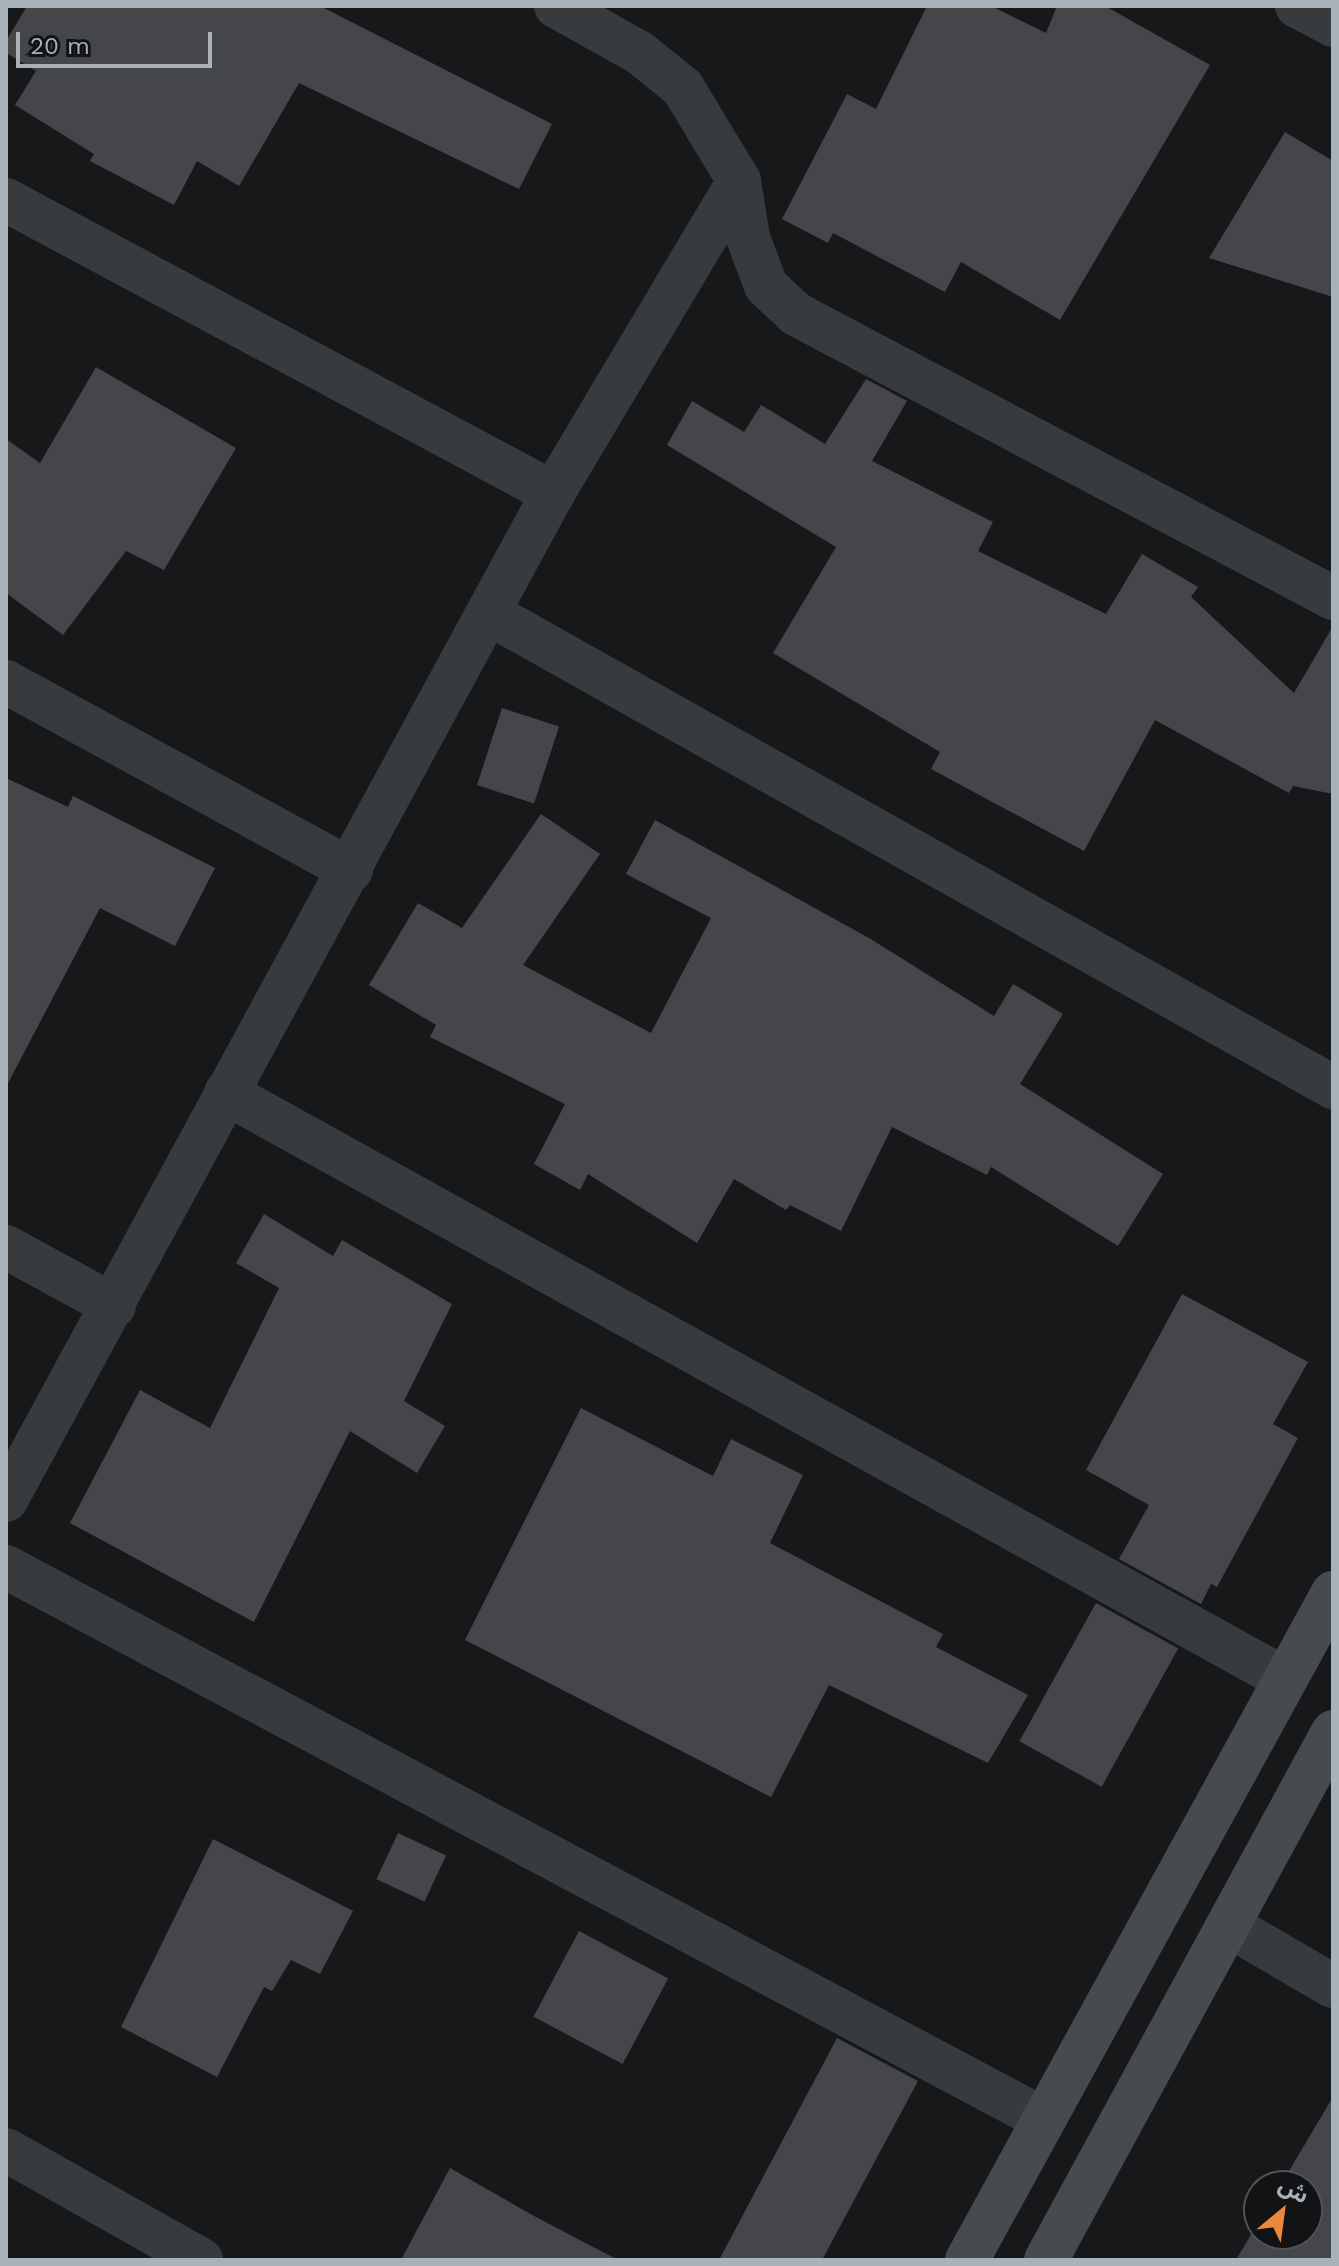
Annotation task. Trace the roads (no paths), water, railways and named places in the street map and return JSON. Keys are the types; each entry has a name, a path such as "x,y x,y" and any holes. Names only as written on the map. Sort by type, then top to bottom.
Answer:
{"main road":[{"path":"967,2260 1041,2118 1333,1593"},
{"path":"1046,2260 1333,1732"}],"street":[{"path":"556,6 640,53 683,88 739,181 748,238 766,286 796,314 1333,598"},
{"path":"1297,6 1333,25"},
{"path":"6,1500 114,1306 226,1093 351,870 553,493 739,181"},
{"path":"6,200 553,493"},
{"path":"490,614 1333,1087"},
{"path":"6,682 351,870"},
{"path":"226,1093 1285,1679"},
{"path":"6,1247 114,1306"},
{"path":"6,1567 1041,2118"},
{"path":"1228,1925 1333,1986"},
{"path":"6,2150 201,2260"}]}
